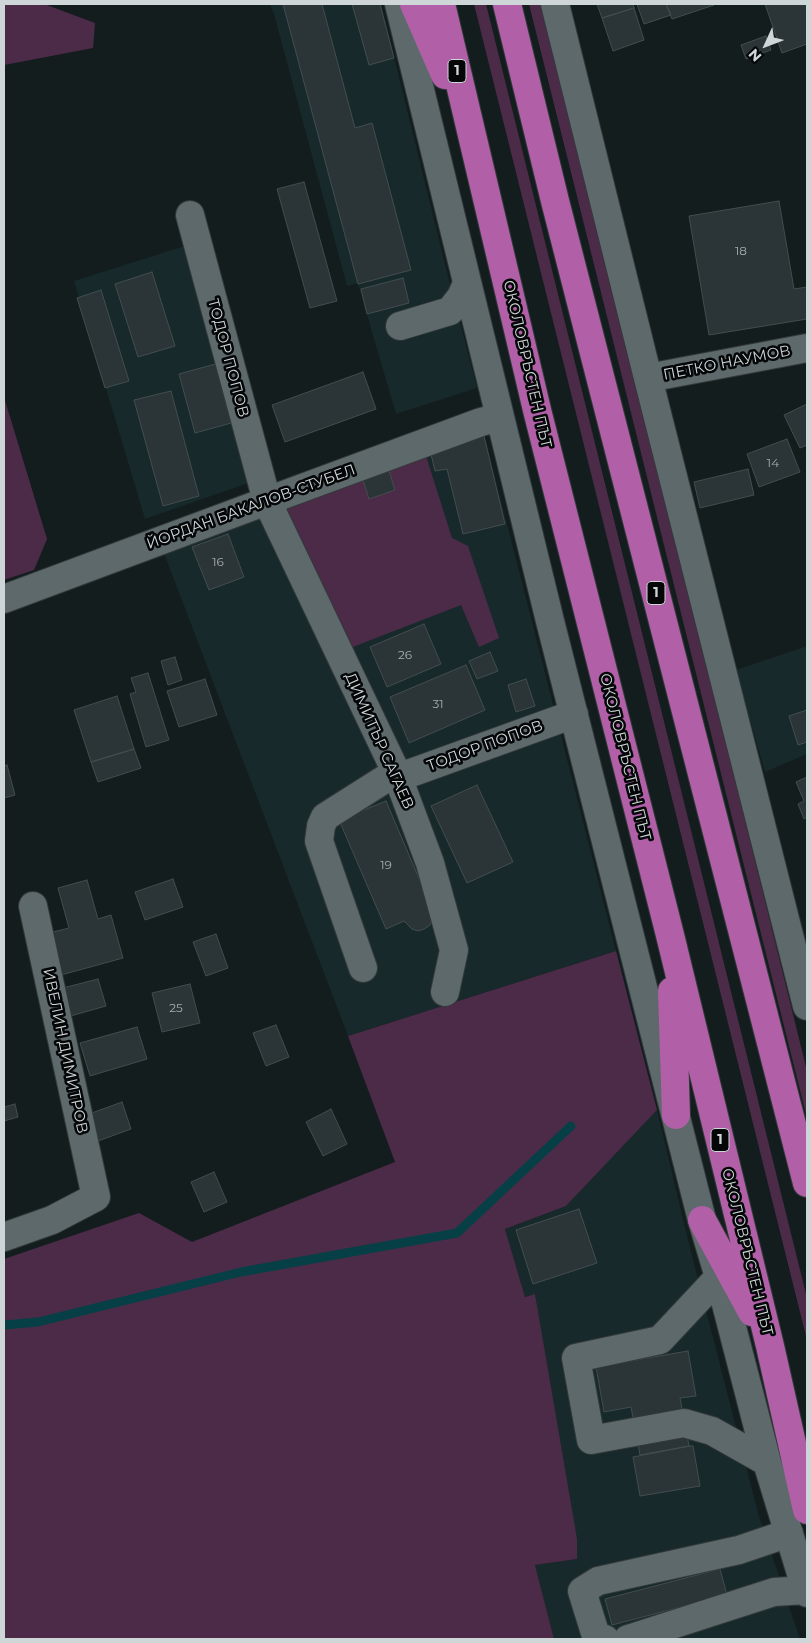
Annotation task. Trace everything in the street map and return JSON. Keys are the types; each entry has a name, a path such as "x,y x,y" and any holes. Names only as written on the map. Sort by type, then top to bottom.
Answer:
{"highway":[{"path":"414,4 474,138"},
{"name":"ОКОЛОВРЪСТЕН ПЪТ","path":"441,4 537,410 670,935 770,1346 807,1510"},
{"name":"1","path":"507,4 560,220 807,1182"},
{"path":"670,935 676,1115"},
{"path":"702,1220 770,1346"}],"street":[{"path":"399,4 574,714 702,1220 719,1277 767,1462 807,1591 774,1592 628,1639"},
{"path":"554,4 648,378 798,931 807,1006"},
{"name":"ТОДОР ПОПОВ","path":"190,215 267,501"},
{"path":"400,326 450,311 461,297 467,283"},
{"name":"ПЕТКО НАУМОВ","path":"648,378 807,348"},
{"name":"ЙОРДАН БАКАЛОВ-СТУБЕЛ","path":"4,599 500,416"},
{"name":"ДИМИТЪР САГАЕВ","path":"267,501 396,772 430,863 454,950 445,992"},
{"name":"ТОДОР ПОПОВ","path":"396,772 408,774 574,714"},
{"path":"363,968 319,842 321,826 326,817 396,772"},
{"name":"ИВЕЛИН ДИМИТРОВ","path":"4,1237 52,1220 96,1197 33,906"},
{"path":"719,1277 660,1340 576,1358 591,1440 684,1423 712,1431 767,1462"},
{"path":"605,1639 596,1636 582,1591 598,1581 739,1550 789,1533"}],"shaded area":[{"path":"4,4 44,4 95,23 93,48 4,65"},
{"path":"270,4 381,4 477,388 396,414 358,284 382,277 347,286"},
{"path":"474,4 486,4 807,1298 807,1340"},
{"path":"529,4 543,4 807,1071 807,1118"},
{"path":"194,243 254,481 145,519 74,281"},
{"path":"4,397 47,539 34,570 4,580"},
{"path":"481,422 616,951 348,1036 159,540"},
{"path":"426,456 452,538 468,546 499,638 479,647 461,605 345,650 281,508"},
{"path":"807,646 807,754 765,772 736,670"},
{"path":"616,951 657,1110 566,1206 505,1229 525,1297 535,1294 577,1539 577,1559 535,1565 554,1639 4,1639 4,1259 139,1213 192,1242 395,1162 348,1036"},
{"path":"657,1110 688,1240 758,1513 800,1639 554,1639 535,1565 577,1559 535,1294 525,1297 505,1229 566,1206"}],"building":[{"path":"283,4 322,4 355,128 372,123 411,270 358,284"},
{"path":"352,4 380,4 394,58 369,65"},
{"path":"597,4 633,4 634,8 602,18"},
{"path":"637,4 666,4 671,15 644,24"},
{"path":"666,4 714,4 714,5 672,19"},
{"path":"765,4 807,4 807,44 782,53"},
{"path":"634,8 644,40 613,51 602,18"},
{"path":"766,36 771,50 746,59 741,45"},
{"path":"304,182 337,301 310,308 277,189"},
{"path":"779,201 794,289 807,287 807,319 709,335 689,216"},
{"path":"152,272 175,346 138,357 115,284"},
{"path":"403,278 409,303 367,314 361,289"},
{"path":"101,290 129,381 105,388 77,298"},
{"path":"219,363 235,422 195,433 179,374"},
{"path":"363,372 376,409 285,442 272,405"},
{"path":"171,391 199,496 163,506 134,400"},
{"path":"807,404 807,445 800,448 784,415"},
{"path":"484,436 505,524 463,534 447,469 435,471 430,450"},
{"path":"787,439 800,472 759,487 747,454"},
{"path":"748,469 754,495 700,508 694,482"},
{"path":"389,471 395,490 369,499 363,480"},
{"path":"228,534 244,577 209,590 192,547"},
{"path":"424,624 441,664 387,687 370,647"},
{"path":"490,652 498,671 477,679 469,661"},
{"path":"175,657 182,680 168,685 161,661"},
{"path":"466,665 485,710 409,743 390,697"},
{"path":"148,673 169,740 146,747 130,694 136,692 131,678"},
{"path":"205,679 217,715 179,727 167,691"},
{"path":"526,679 535,706 516,712 508,685"},
{"path":"117,696 134,749 91,762 74,710"},
{"path":"807,710 807,742 798,745 789,716"},
{"path":"134,749 141,768 98,782 91,762"},
{"path":"7,765 15,795 4,798 4,766"},
{"path":"807,777 807,817 804,819 798,804 804,801 796,782"},
{"path":"477,785 513,862 467,883 431,806"},
{"path":"386,801 432,909 432,921 429,926 418,931 412,929 404,921 386,929 339,820"},
{"path":"173,879 183,907 145,920 135,892"},
{"path":"87,880 98,919 111,915 123,958 61,975 49,933 69,928 58,888"},
{"path":"216,934 228,968 206,976 193,942"},
{"path":"98,979 106,1006 67,1017 59,989"},
{"path":"190,984 200,1023 162,1032 152,993"},
{"path":"276,1025 289,1057 266,1066 253,1033"},
{"path":"137,1027 147,1059 90,1076 80,1043"},
{"path":"122,1102 131,1129 98,1141 89,1114"},
{"path":"15,1104 18,1117 4,1121 4,1107"},
{"path":"331,1109 347,1144 323,1156 306,1122"},
{"path":"214,1172 227,1202 204,1212 191,1182"},
{"path":"579,1209 597,1263 533,1284 516,1230"},
{"path":"688,1351 696,1396 680,1398 689,1446 640,1455 631,1407 604,1412 596,1367"},
{"path":"693,1446 700,1486 640,1496 633,1457"},
{"path":"720,1569 727,1595 612,1625 605,1599"}],"waterway":[{"path":"4,1325 38,1322 241,1272 457,1233 571,1126"}]}
